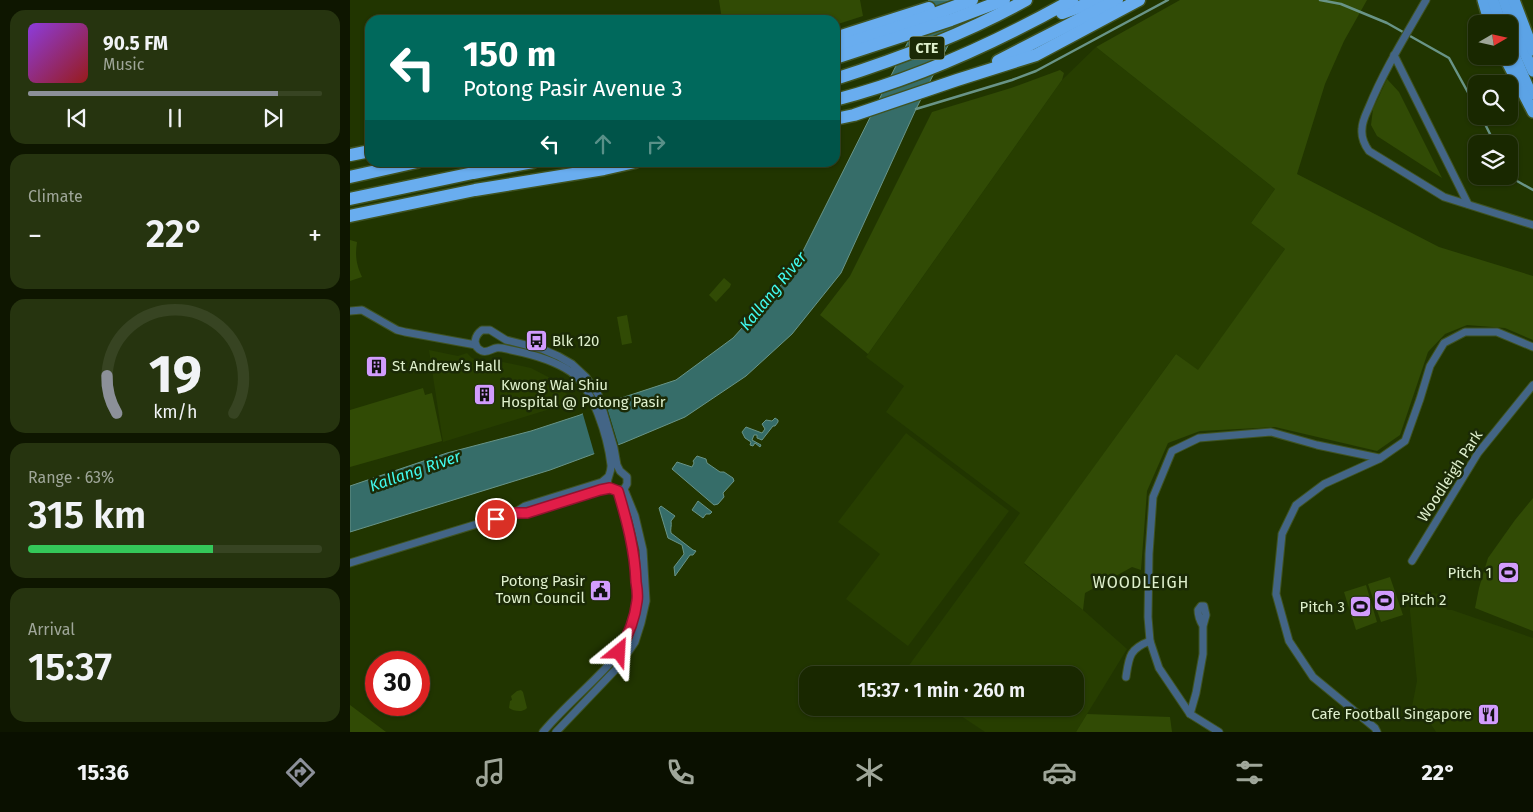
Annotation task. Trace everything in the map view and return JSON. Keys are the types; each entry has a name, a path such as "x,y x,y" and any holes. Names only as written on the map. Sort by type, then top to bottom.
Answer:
{"highway":[{"path":"840,46 953,0"},
{"path":"840,46 896,28 972,0"},
{"path":"840,46 986,7 1004,0"},
{"name":"CTE","path":"840,78 917,52 958,35 1026,0"},
{"name":"CTE","path":"840,99 915,74 977,49 1026,26 1072,0"},
{"path":"1026,26 1098,0"},
{"path":"957,80 1014,54 1117,0"},
{"path":"840,118 1036,55 1139,0"},
{"path":"1482,0 1487,15"},
{"path":"1493,0 1498,15"},
{"path":"1504,0 1514,29 1533,71"},
{"path":"1514,0 1533,50"},
{"path":"1518,64 1533,98"},
{"path":"1509,65 1533,112"},
{"path":"350,155 365,152"},
{"path":"350,177 393,167"},
{"path":"350,199 506,167"},
{"path":"350,216 475,190 613,167"}],"street":[{"path":"1426,0 1394,55 1373,97 1363,122 1362,138 1365,146 1369,151 1444,197 1533,225"},
{"path":"1394,55 1468,204"},
{"path":"350,311 362,310 397,330 476,345"},
{"path":"495,335 497,342 490,351 484,352 476,345 476,336 482,330 490,330 495,335 506,340 542,349 558,356 572,364 586,378 595,396 614,448 613,471 607,484 610,488"},
{"path":"1377,732 1375,728 1312,677 1289,641 1276,594 1282,534 1296,505 1324,484 1380,459 1405,441 1430,366 1444,343 1466,332 1497,332 1533,348"},
{"path":"494,348 535,355 565,368 595,396"},
{"name":"Woodleigh Park","path":"1412,561 1478,453 1533,385"},
{"path":"1219,732 1190,714 1159,668 1150,641 1148,617 1152,497 1172,450 1199,438 1271,432 1317,446 1380,459"},
{"path":"544,732 612,661 627,639 632,624 637,600 636,568 621,490 628,481 626,475 613,471"},
{"path":"350,562 513,513 525,506 602,482 613,471"},
{"path":"513,513 527,513 600,490 610,488 621,490"},
{"path":"556,732 619,666 635,642 642,623 646,601 643,550 635,516 621,490"},
{"path":"1190,714 1203,654 1203,626"},
{"path":"1126,677 1128,657 1136,649 1150,641"}],"shaded area":[{"path":"719,0 860,0 863,16 840,23 840,15 721,15"},
{"path":"1180,0 1367,0 1344,41 1325,84 1297,174 1439,247 1533,276 1533,340 1505,328 1467,325 1445,334 1428,352 1400,435 1377,451 1275,427 1200,431 1168,443 1147,491 1141,570 1132,567 1085,593 1083,610 1024,563 1176,354 1198,370 1285,249 1251,223 1275,189 1096,47"},
{"path":"1096,47 1275,189 1251,223 1285,249 1198,371 1176,354 1024,564 1083,610 1127,649 1076,732 985,732 961,716 1084,716 1084,666 909,666 1020,513 886,412 904,386 866,357 1062,80"},
{"path":"1060,70 1064,73 1062,80 868,354 820,315 850,276 932,112 1011,88"},
{"path":"1387,79 1399,92 1442,178 1377,136 1371,125 1373,109"},
{"path":"350,240 357,242 356,259 362,277 350,281"},
{"path":"724,278 731,284 730,287 716,302 709,295"},
{"path":"627,315 632,343 622,345 617,317"},
{"path":"429,350 458,356 467,353 472,358 490,366 498,361 531,368 552,379 572,401 443,442"},
{"path":"423,388 425,395 432,393 442,441 350,467 350,410"},
{"path":"906,433 1009,511 908,646 846,599 880,554 838,522"},
{"name":"Pitch 1","path":"1533,498 1533,631 1475,608 1488,558"},
{"name":"Pitch 2","path":"1390,577 1403,615 1381,622 1368,584"},
{"name":"Pitch 3","path":"1366,585 1377,622 1356,630 1344,592"},
{"path":"1408,591 1442,594 1447,610 1452,610 1533,638 1533,732 1436,732 1429,721 1411,712 1417,681"},
{"path":"521,690 527,708 523,711 518,711 509,708 510,701 512,700 511,696"},
{"path":"350,705 386,732 350,732"},
{"path":"1087,714 1170,717 1172,732 1076,732"}],"water":[{"name":"Kallang River","path":"929,0 971,0 916,109 841,273 792,334 746,376 685,417 623,443 550,470 350,532 350,486 447,453 531,431 580,415 606,403 676,380 733,338 792,273"},
{"path":"775,418 778,422 762,440 757,438 757,435 754,435 752,440 761,445 760,447 755,443 753,446 750,445 751,442 745,438 742,432 746,427 762,433 765,429 762,424 766,420 772,421"},
{"path":"697,456 706,459 707,463 733,478 734,481 723,493 724,497 718,504 714,505 672,469 677,462 692,467 693,461"},
{"path":"698,501 712,512 706,514 703,518 692,510"},
{"path":"661,506 675,516 671,521 671,533 696,551 693,555 690,555 675,576 674,567 684,554 682,545 668,538 659,508"}],"pier":[{"path":"605,401 619,447 595,456 582,411"}],"waterway":[{"path":"916,109 1036,71 1168,0"},
{"path":"1320,0 1341,4 1387,23 1449,58 1468,92"},
{"path":"1486,125 1490,135"},
{"path":"1518,182 1533,190"}],"place":[{"name":"Blk 120","path":"536,341"},
{"name":"St Andrew’s Hall","path":"376,366"},
{"name":"Kwong Wai Shiu Hospital @ Potong Pasir","path":"485,394"},
{"name":"Pitch 1","path":"1508,573"},
{"name":"Potong Pasir Town Council","path":"601,590"},
{"name":"Pitch 2","path":"1385,600"},
{"name":"Pitch 3","path":"1361,607"},
{"name":"Cafe Football Singapore","path":"1488,714"}],"district":[{"name":"WOODLEIGH","path":"1141,582"}],"route":[{"path":"496,519 513,513 527,513 600,490 610,488 618,491 634,551 637,600 627,639 619,652"}]}
